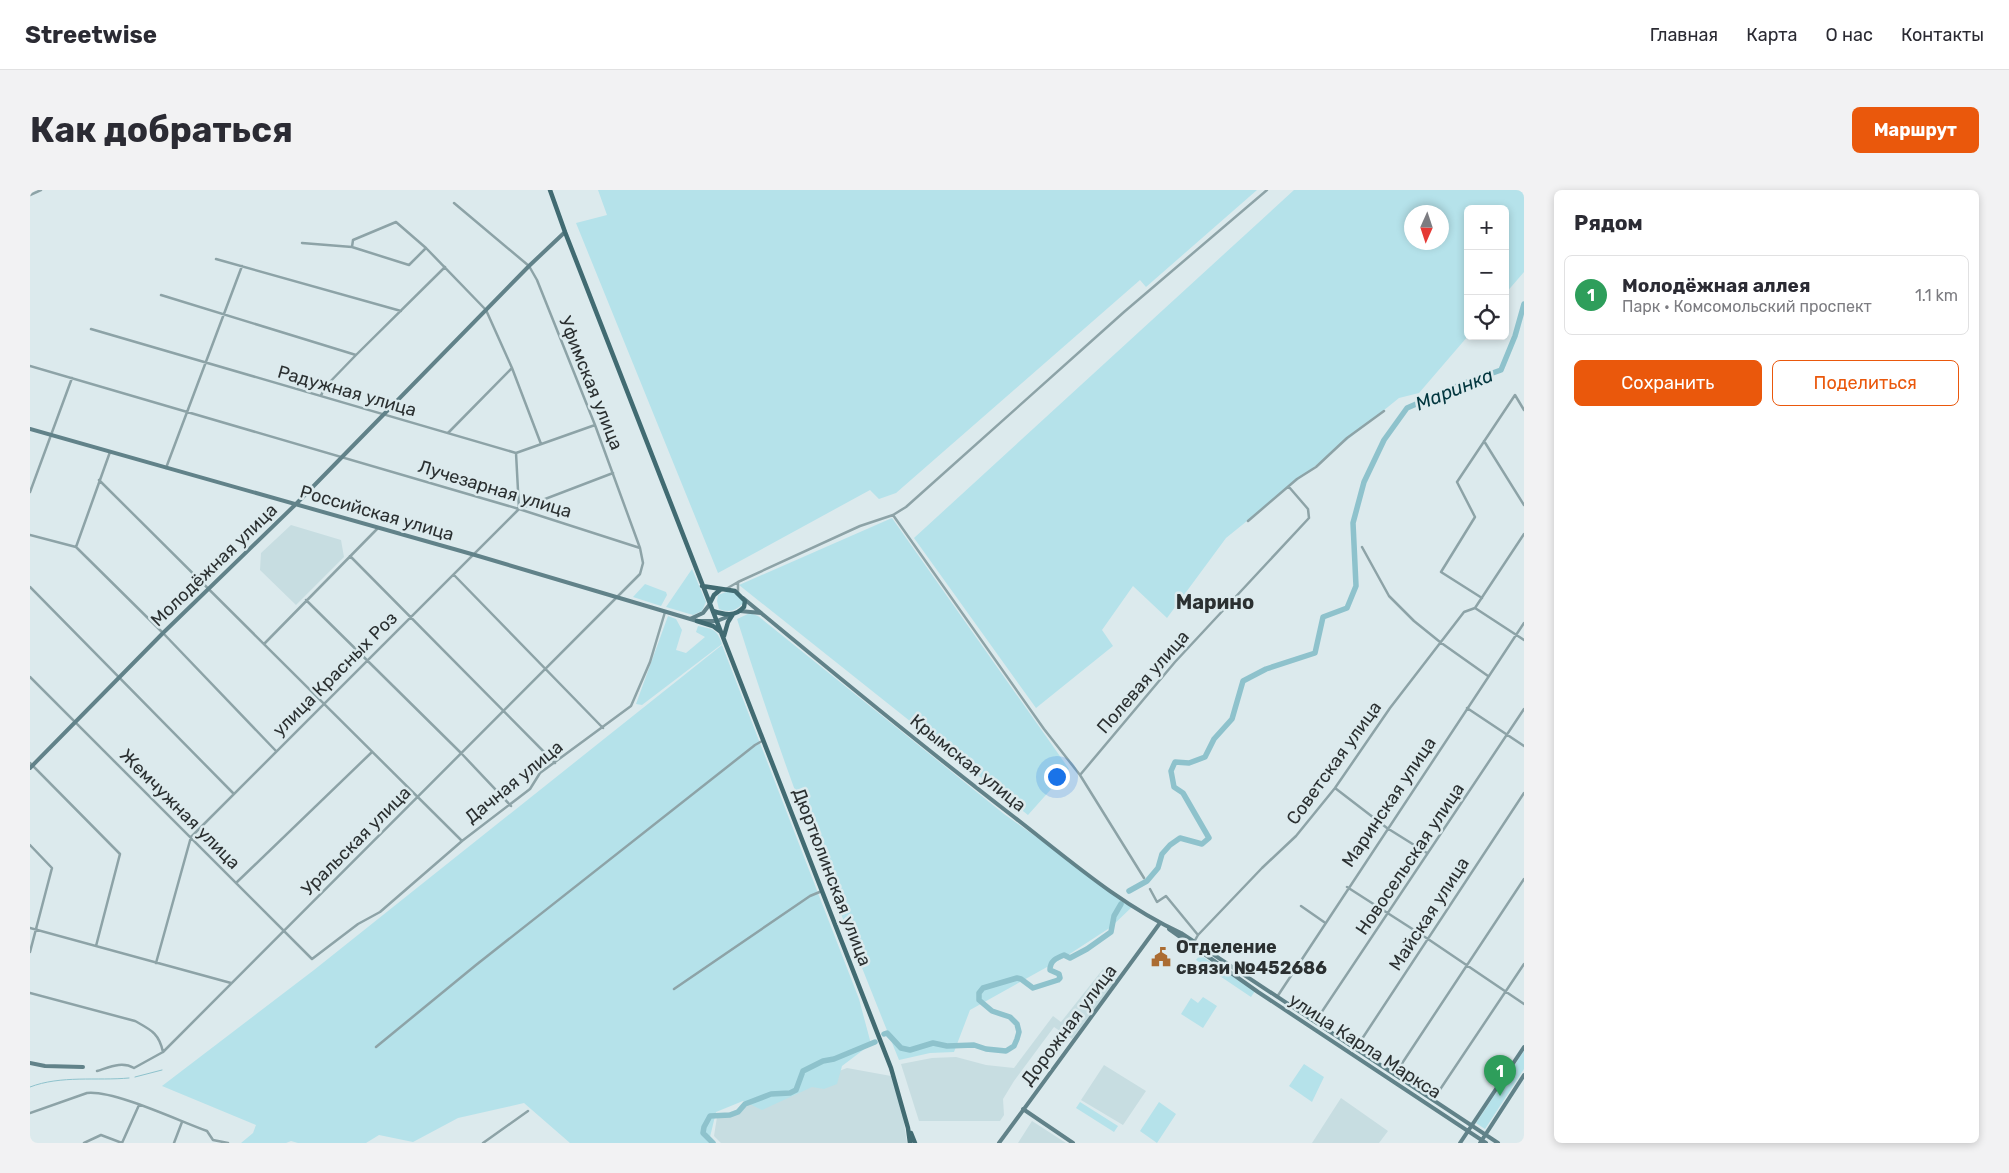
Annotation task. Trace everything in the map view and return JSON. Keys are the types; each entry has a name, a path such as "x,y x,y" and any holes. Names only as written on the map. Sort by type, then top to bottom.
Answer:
{"main road":[{"path":"550,190 702,586 713,611 726,615 733,614"},
{"name":"Молодёжная улица","path":"31,766 208,588 296,504 529,266 565,232"},
{"name":"Российская улица","path":"30,429 474,555 666,612 698,620 717,621"},
{"path":"702,586 740,595 745,604 740,611"},
{"path":"690,618 703,613 716,592 723,590"},
{"name":"Крымская улица","path":"740,595 974,786 1076,866 1162,924"},
{"name":"Дюртюлинская улица","path":"713,611 891,1068 908,1128"},
{"path":"717,621 740,611 754,611 763,614"},
{"path":"724,638 728,622 733,614"},
{"path":"698,620 720,631 724,638"},
{"name":"улица Карла Маркса","path":"1162,924 1194,942 1498,1143"},
{"name":"улица Карла Маркса","path":"1162,924 1290,1014 1486,1143"},
{"name":"Дорожная улица","path":"1000,1143 1162,924"},
{"path":"1290,1014 1294,1008"},
{"path":"1460,1143 1524,1047"},
{"path":"30,1062 44,1066 83,1067"},
{"path":"1481,1141 1524,1075"},
{"path":"1024,1109 1073,1143"},
{"path":"908,1128 910,1143"},
{"path":"908,1128 915,1143"}],"street":[{"path":"30,195 41,190"},
{"path":"723,590 860,526 893,516 906,507 1124,312 1267,190"},
{"name":"Уфимская улица","path":"454,203 529,266 537,280 595,425 640,548 643,563 640,574 618,597"},
{"path":"352,247 353,240 396,222 445,267 486,310 512,368 541,444"},
{"path":"302,243 352,247 409,265 426,248"},
{"path":"216,259 401,311"},
{"path":"166,468 242,266"},
{"path":"321,396 324,388 445,267"},
{"path":"161,295 356,355"},
{"name":"Радужная улица","path":"91,330 516,453"},
{"name":"Лучезарная улица","path":"30,366 520,509 640,548"},
{"path":"448,433 512,368"},
{"path":"30,492 72,378"},
{"path":"1482,598 1441,572 1475,517 1457,482 1515,395 1524,410"},
{"path":"1248,521 1290,487 1297,479 1316,467 1347,438 1384,411"},
{"path":"520,509 516,453 595,425"},
{"path":"1484,441 1524,505"},
{"path":"76,548 110,452"},
{"name":"улица Красных Роз","path":"156,963 191,837 276,750 326,704 409,618 520,509 613,473"},
{"path":"99,480 462,841"},
{"name":"Полевая улица","path":"1080,775 1175,662 1309,518 1308,509 1290,487"},
{"path":"893,516 1080,775 1144,878"},
{"path":"264,644 378,528"},
{"path":"1524,534 1475,608 1524,640"},
{"path":"30,535 76,548 276,750"},
{"path":"1362,547 1389,596 1440,642 1488,676"},
{"path":"350,556 409,618 555,763"},
{"path":"454,574 603,728"},
{"path":"738,582 740,595"},
{"path":"30,587 233,793"},
{"name":"Уральская улица","path":"98,1071 119,1064 129,1065 134,1068 163,1052 618,597"},
{"path":"306,600 511,806"},
{"name":"Советская улица","path":"1194,942 1198,935 1260,870 1296,836 1335,788 1390,708 1440,642 1464,612 1475,608"},
{"name":"Дачная улица","path":"312,960 358,924 380,912 462,841 511,806 530,789 540,773 631,706 650,662 666,612"},
{"name":"Маринская улица","path":"1276,996 1524,623"},
{"name":"Жемчужная улица","path":"30,677 312,960"},
{"path":"1467,708 1524,746"},
{"name":"Новосельская улица","path":"1316,1022 1524,709"},
{"path":"376,1048 598,868 755,745 764,740"},
{"path":"236,882 372,751"},
{"path":"31,766 120,854 96,946"},
{"path":"1335,788 1387,828 1428,854"},
{"name":"Майская улица","path":"1356,1050 1359,1041 1524,792"},
{"path":"30,844 52,868 30,952"},
{"path":"1394,1075 1524,879"},
{"path":"1347,887 1524,1004"},
{"path":"1150,889 1157,902 1166,896 1198,935"},
{"path":"674,989 810,896 822,890"},
{"path":"1301,906 1324,922"},
{"path":"30,928 231,983"},
{"path":"1433,1100 1524,964"},
{"path":"30,993 135,1021 151,1029 160,1039 163,1052"},
{"path":"30,1113 87,1093 96,1092 139,1105 207,1131 213,1140 228,1142"},
{"path":"84,1143 101,1135 122,1143 139,1105"},
{"path":"483,1143 528,1111"},
{"path":"174,1143 182,1122"},
{"path":"110,1143 111,1139"}],"shaded area":[{"path":"598,190 1257,190 1146,287 1140,280 896,493 879,499 870,490 718,573 576,223 607,215"},
{"path":"1294,190 1524,190 1524,272 1509,289 1509,205 1464,205 1465,340 1419,393 1399,398 1226,538 1167,618 1133,586 1102,630 1113,646 1036,708 914,538"},
{"path":"892,518 1069,769 1028,815 739,585"},
{"path":"291,525 341,540 344,557 296,605 260,570 261,553"},
{"path":"692,569 706,602 702,611 693,615 666,607"},
{"path":"645,584 666,592 667,595 661,606 633,597"},
{"path":"732,592 743,599 743,603 738,608 732,610 719,609 718,595"},
{"path":"750,613 758,616 1004,814 1133,906 1111,927 1065,957 970,1010 954,1052 930,1053 899,1060 855,951 755,675 737,619"},
{"path":"668,616 676,619 682,630 676,650 686,653 705,637 696,632 698,626 714,630 722,644 642,705 636,704"},
{"path":"722,645 859,999 871,1044 842,1066 837,1084 824,1089 812,1087 762,1110 743,1101 716,1112 710,1137 716,1143 570,1143 524,1103 458,1118 413,1142 379,1135 366,1143 298,1143 291,1141 286,1143 241,1143 253,1133 256,1125 162,1086 314,970"},
{"path":"1200,955 1255,991 1251,997 1196,960"},
{"path":"1103,969 1117,980 1072,1039 1054,1027 1003,1099 1004,1115 1000,1121 919,1121 901,1064 932,1058 956,1057 986,1065 1014,1068 1053,1016 1061,1022"},
{"path":"1203,997 1217,1006 1203,1028 1181,1014 1191,998 1198,1003"},
{"path":"1524,1051 1524,1069 1485,1129 1476,1123"},
{"path":"1304,1064 1324,1077 1312,1102 1289,1086"},
{"path":"1104,1065 1146,1091 1123,1125 1081,1100"},
{"path":"847,1068 891,1076 902,1110 907,1143 721,1143 714,1136 717,1117"},
{"path":"1341,1098 1388,1131 1379,1143 1312,1143"},
{"path":"1080,1102 1118,1126 1114,1132 1076,1108"},
{"path":"1159,1102 1176,1114 1157,1143 1140,1131"},
{"path":"1032,1121 1066,1143 1018,1143"}],"waterway":[{"name":"Маринка","path":"1129,891 1147,881 1158,868 1162,854 1180,838 1202,844 1209,838 1183,793 1174,787 1171,771 1175,762 1189,763 1205,757 1214,739 1232,719 1243,681 1266,669 1315,653 1323,617 1347,608 1356,586 1353,523 1364,482 1384,440 1407,408 1462,384 1501,370 1515,336 1524,304"},
{"name":"Маринка","path":"884,1034 887,1033 901,1048 910,1050 933,1043 947,1046 974,1045 986,1049 1006,1051 1014,1046 1017,1039 1019,1032 1017,1024 1010,1017 992,1011 979,1000 979,993 983,988 1017,978 1033,988 1058,980 1060,978 1059,974 1050,970 1052,962 1064,955 1070,958 1087,949 1111,932 1114,916 1121,904"},
{"name":"Маринка","path":"713,1143 703,1133 710,1116 730,1115 738,1112 745,1104 771,1094 790,1093 796,1090 803,1071 823,1061 834,1059 875,1042"},
{"path":"135,1077 162,1070"},
{"path":"30,1087 54,1081 129,1078"}],"place":[{"name":"Отделение связи №452686","path":"1161,957"},
{"name":"Молодёжная аллея","path":"1500,1096"}],"district":[{"name":"Марино","path":"1215,602"}]}
